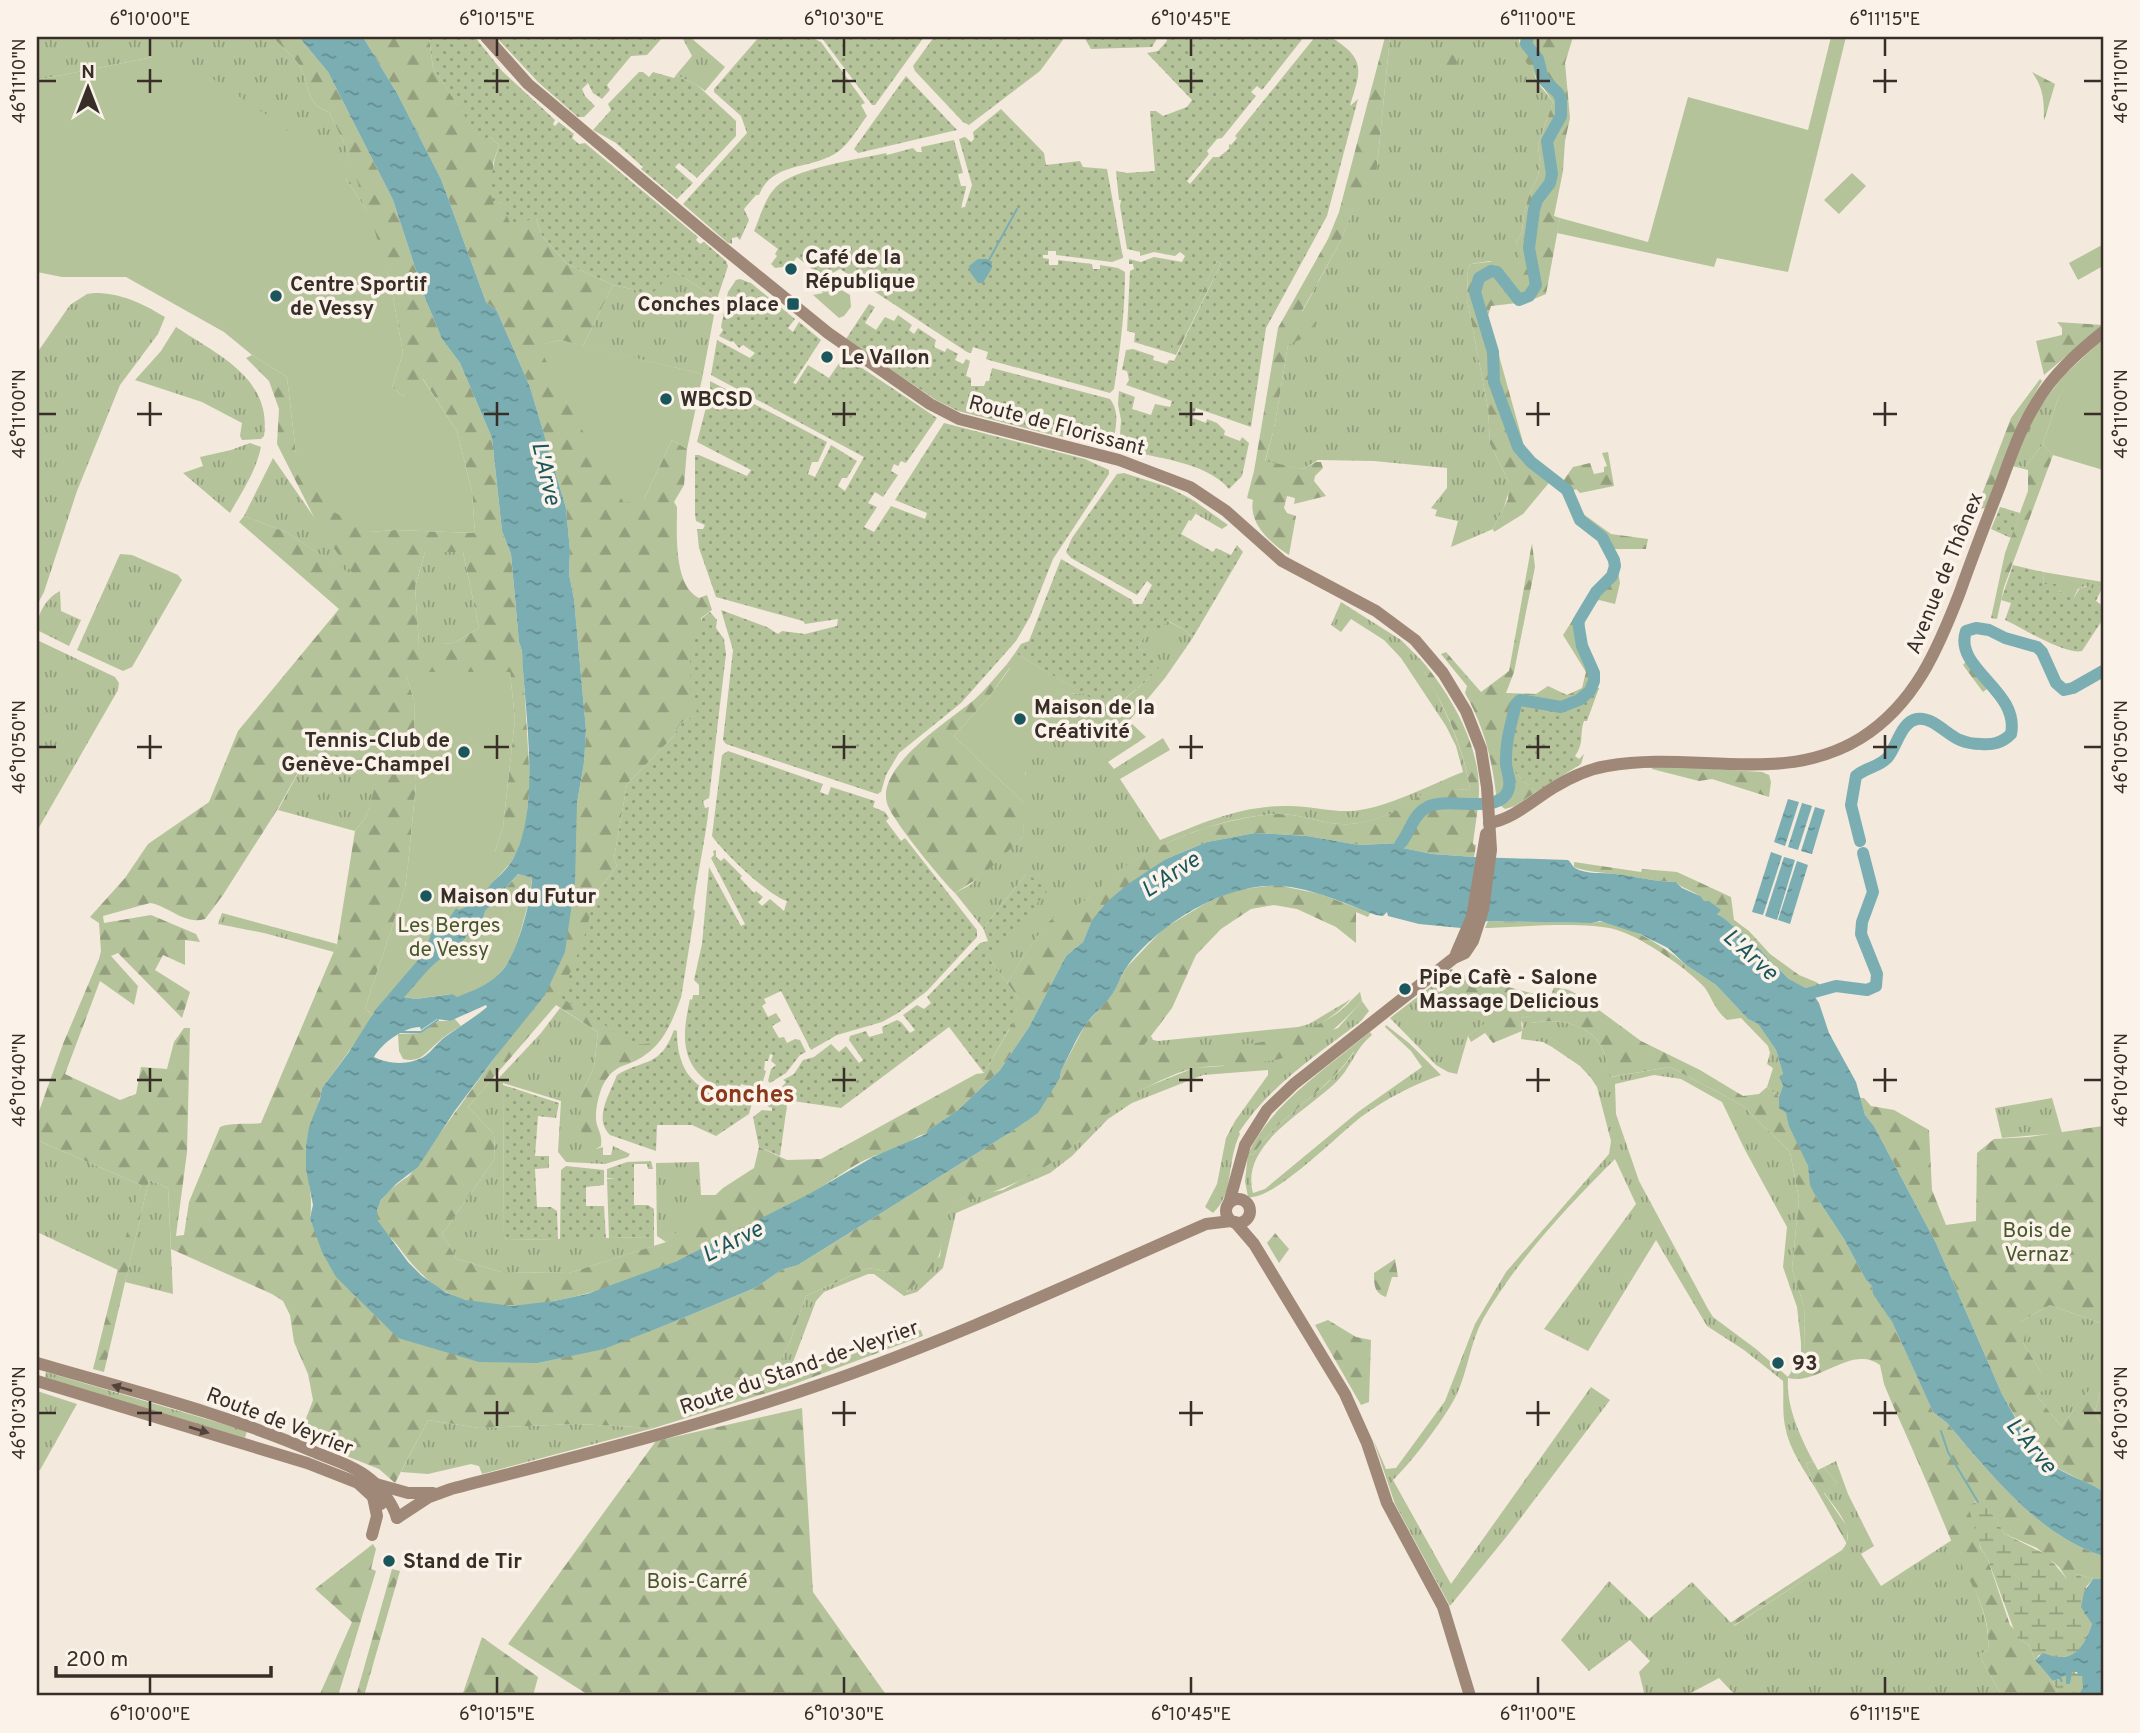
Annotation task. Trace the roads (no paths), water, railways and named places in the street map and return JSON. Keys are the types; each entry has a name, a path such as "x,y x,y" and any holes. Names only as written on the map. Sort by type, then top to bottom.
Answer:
{"main road":[{"name":"Route de Florissant","path":"486,37 528,84 705,233 828,333 930,404 959,419 1113,458 1178,482 1216,503 1282,561 1392,621 1429,654 1451,685 1471,723 1484,763 1489,820 1481,894 1456,956 1274,1102 1248,1137 1237,1179"},
{"name":"Avenue de Thônex","path":"1489,820 1500,821 1560,784 1596,768 1647,762 1758,765 1799,762 1844,747 1885,721 1918,684 1940,642 2034,405 2070,359 2103,332"},
{"path":"1237,1179 1227,1214 1254,1244 1345,1394 1367,1443 1387,1503 1443,1607 1470,1696"},
{"path":"1237,1179 1247,1207 1254,1244"},
{"path":"1229,1204 1237,1200 1247,1207"},
{"name":"Route du Stand-de-Veyrier","path":"1206,1224 1229,1204"},
{"path":"1233,1221 1244,1221 1247,1207"},
{"name":"Route du Stand-de-Veyrier","path":"397,1518 422,1501 440,1493 654,1437 819,1385 962,1329 1206,1224 1233,1221"},
{"name":"Route de Veyrier","path":"37,1363 253,1428 343,1464 363,1474 373,1488 393,1506 397,1518"},
{"name":"Route de Veyrier","path":"37,1381 249,1445 373,1488"},
{"path":"249,1445 253,1428"},
{"path":"372,1535 377,1512 373,1488 408,1493 440,1493"}],"water":[{"name":"L'Arve","path":"299,37 363,37 398,95 441,179 486,302 497,311 530,387 566,508 569,574 574,599 586,730 577,803 575,882 565,952 545,995 454,1112 418,1167 396,1184 381,1200 377,1210 378,1221 408,1262 422,1276 447,1293 466,1300 511,1306 587,1294 677,1261 809,1194 873,1157 926,1134 958,1110 1000,1070 1029,1027 1066,956 1083,942 1092,920 1108,901 1166,859 1207,842 1255,833 1307,836 1359,845 1401,843 1403,848 1432,854 1568,860 1575,868 1584,872 1676,882 1721,910 1717,914 1755,945 1773,967 1777,967 1789,979 1811,991 1819,1003 1829,1033 1856,1082 1865,1115 1874,1126 1936,1243 2002,1394 2019,1425 2050,1463 2103,1491 2103,1556 2057,1534 2036,1518 1998,1482 1947,1423 1933,1412 1892,1322 1810,1185 1808,1166 1789,1126 1786,1113 1779,1108 1783,1085 1779,1077 1783,1074 1776,1050 1758,1024 1748,1019 1716,985 1686,965 1668,948 1640,934 1600,921 1488,921 1461,928 1419,924 1388,916 1387,912 1383,916 1376,915 1329,897 1292,887 1259,887 1237,891 1194,909 1155,936 1139,952 1126,968 1111,996 1082,1029 1060,1078 1038,1113 798,1265 781,1270 757,1287 604,1349 538,1363 479,1362 398,1338 336,1277 322,1252 310,1218 313,1205 306,1169 309,1127 322,1088 376,1009 424,953 433,929 440,933 456,908 464,908 478,899 513,859 522,838 527,813 528,729 511,554 502,531 492,438 460,363 442,339 425,298 393,200 328,72","holes":["518,874 532,878 529,901 512,955 499,974 484,985 457,997 452,994 416,999 404,997 439,960 446,955 462,954 464,950 460,949 460,944 470,932 475,935 478,933 485,911","486,1005 487,1007 419,1059 399,1063 374,1057 382,1046 401,1033 420,1027 421,1030 437,1019 450,1021"]},
{"path":"978,259 991,262 992,268 983,283 978,283 970,272 969,266"},
{"path":"1788,799 1799,802 1785,846 1774,842"},
{"path":"1802,803 1812,806 1798,850 1788,847"},
{"path":"1815,807 1825,810 1812,854 1801,851"},
{"path":"1771,852 1782,856 1763,915 1752,912"},
{"path":"1784,857 1795,860 1777,920 1765,916"},
{"path":"1797,861 1808,865 1790,924 1778,920"},
{"path":"2093,1579 2103,1579 2103,1696 2078,1696 2083,1687 2082,1676 2072,1672 2070,1684 2066,1684 2066,1676 2061,1677 2061,1683 2059,1679 2053,1681 2035,1660 2043,1653 2069,1656 2085,1641 2092,1624 2081,1607 2084,1592"}],"waterway":[{"path":"1401,843 1415,819 1426,808 1446,803 1493,802 1508,791 1510,784 1506,749 1516,704 1520,700 1561,707 1579,700 1590,691 1594,673 1582,646 1578,622 1596,592 1612,576 1615,566 1602,537 1580,520 1567,490 1531,462 1518,447 1494,382 1493,352 1475,292 1479,278 1491,271 1497,272 1519,300 1529,296 1536,285 1529,248 1534,210 1537,200 1550,183 1552,174 1547,141 1561,116 1561,99 1543,79 1538,59 1526,44 1528,37"},
{"path":"989,260 1017,209"},
{"path":"1860,841 1851,805 1856,776 1885,760 1903,729 1912,721 1928,720 1955,738 1973,744 1997,743 2011,734 2011,718 2006,705 1969,657 1965,645 1966,631 1976,628 1989,630 2005,638 2037,647 2056,683 2064,690 2073,688 2103,671"},
{"path":"1796,997 1836,986 1867,990 1876,986 1877,974 1861,934 1862,922 1873,892 1863,853"},
{"path":"400,1032 421,1032 438,1020"},
{"path":"1941,1431 1948,1452 1978,1502"}],"place":[{"name":"Café de la République","path":"791,269"},
{"name":"Centre Sportif de Vessy","path":"276,296"},
{"name":"Conches place","path":"793,304"},
{"name":"Le Vallon","path":"827,357"},
{"name":"WBCSD","path":"666,399"},
{"name":"Maison de la Créativité","path":"1020,719"},
{"name":"Tennis-Club de Genève-Champel","path":"464,752"},
{"name":"Maison du Futur","path":"426,896"},
{"name":"Pipe Cafè - Salone Massage Delicious","path":"1405,989"},
{"name":"93","path":"1778,1363"},
{"name":"Stand de Tir","path":"389,1561"}],"district":[{"name":"Conches","path":"747,1094"}],"park label":[{"name":"Les Berges de Vessy","path":"449,937"},
{"name":"Bois de Vernaz","path":"2037,1242"},
{"name":"Bois-Carré","path":"697,1581"}]}
